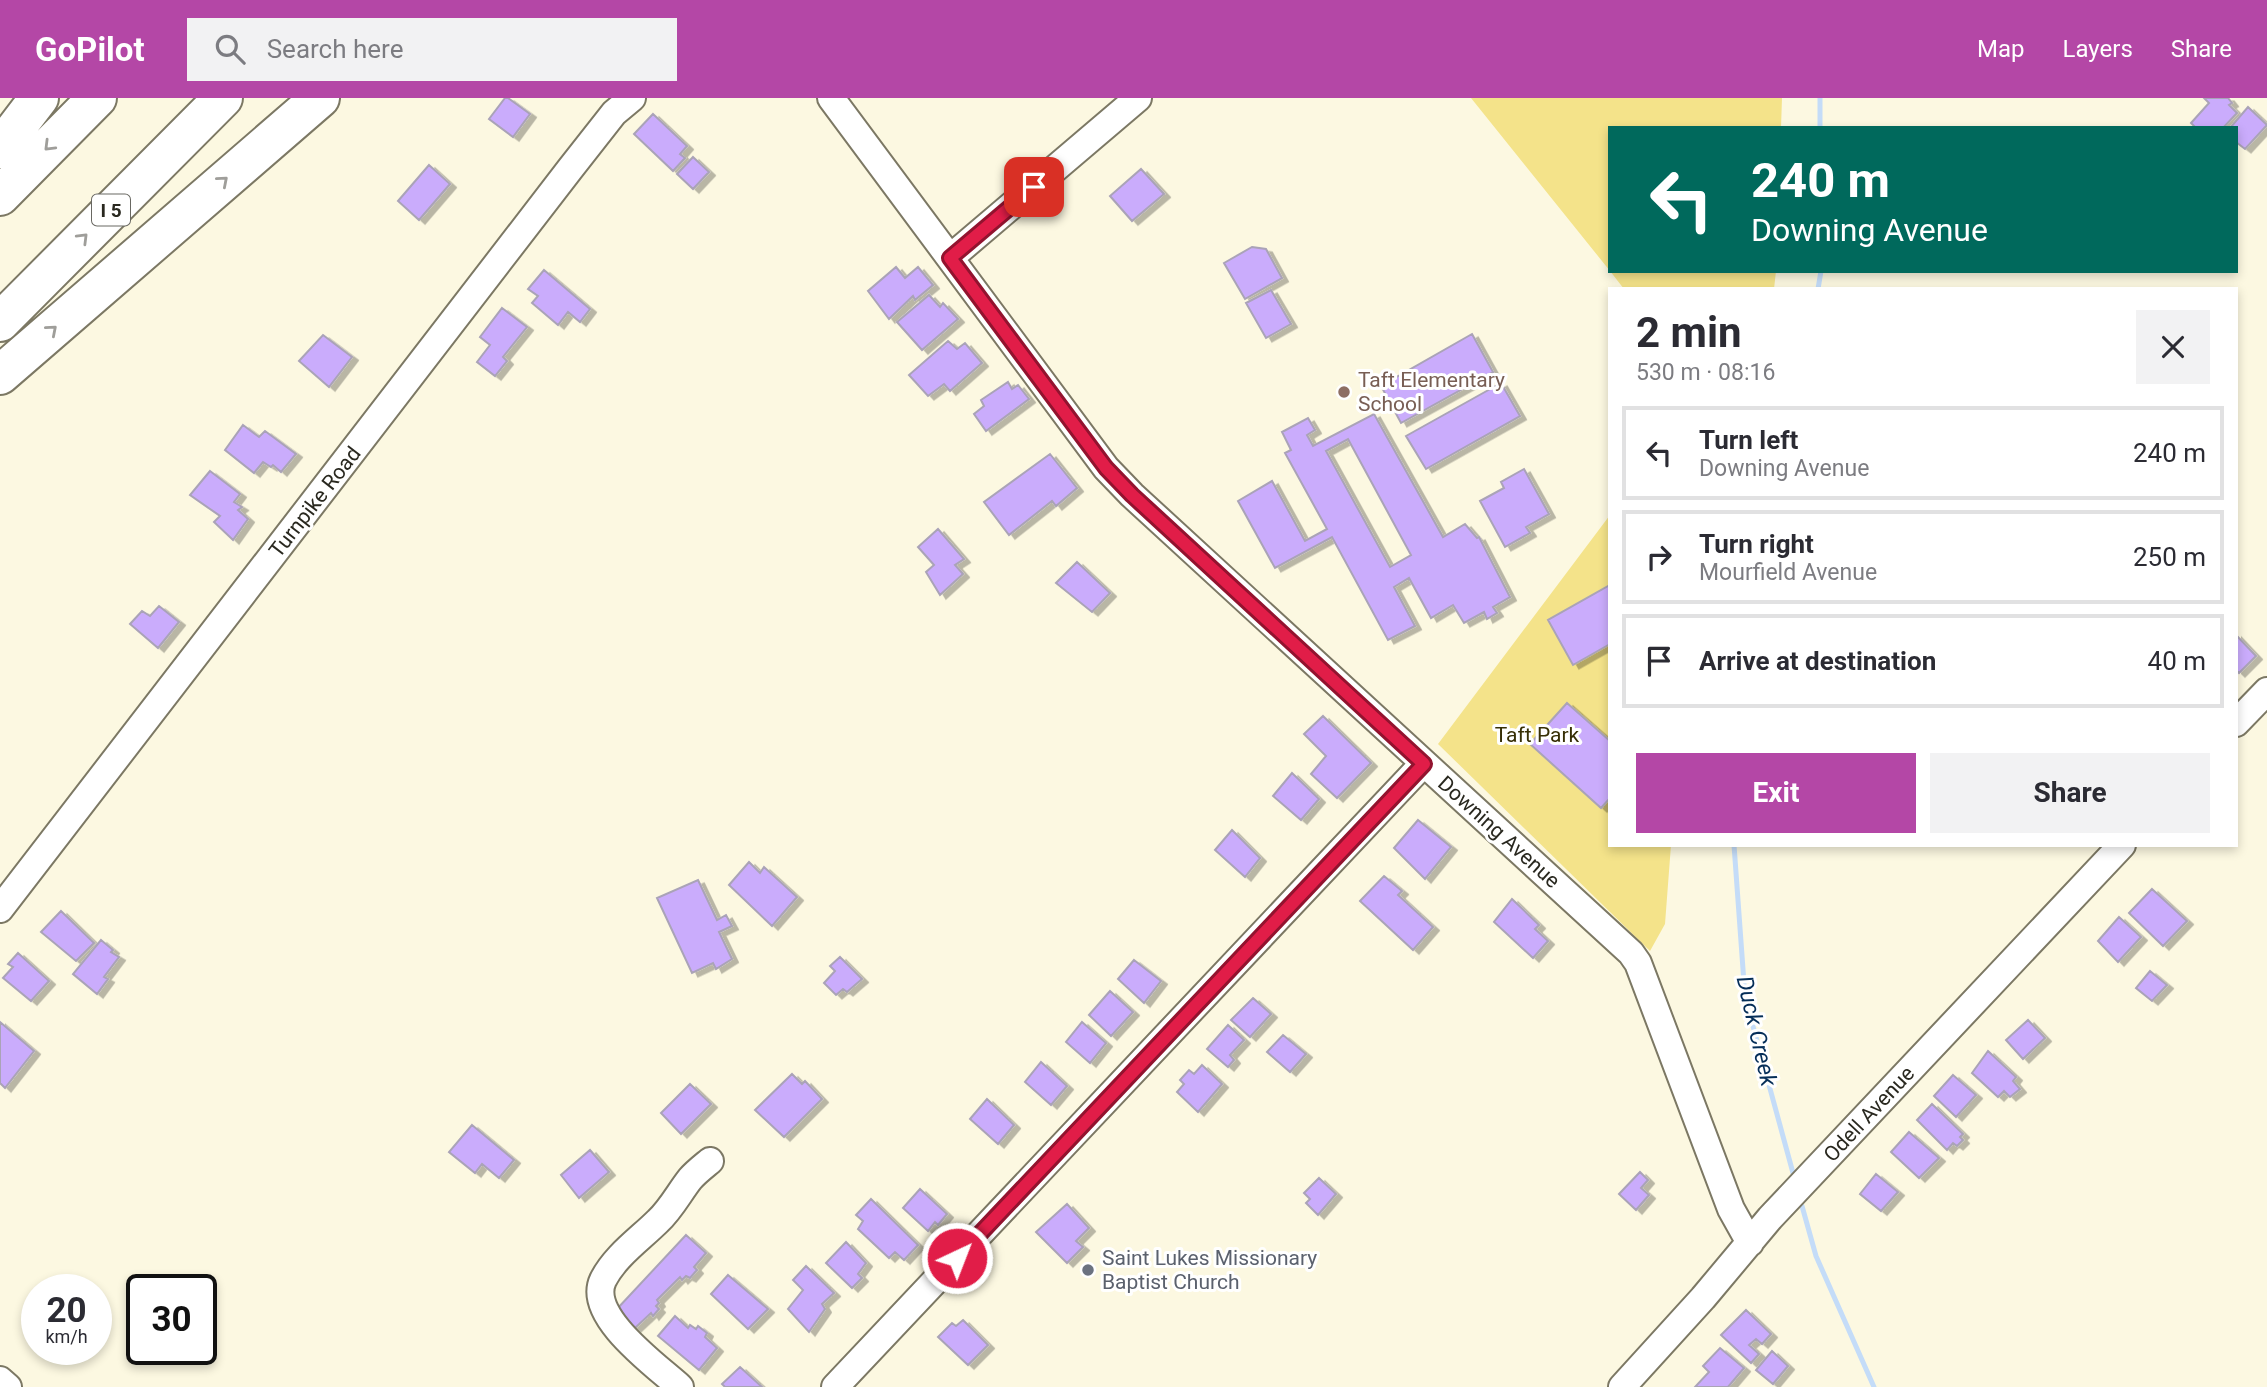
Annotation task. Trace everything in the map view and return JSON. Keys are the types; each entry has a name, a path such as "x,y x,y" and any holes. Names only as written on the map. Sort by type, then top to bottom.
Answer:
{"highway":[{"path":"0,149 39,98"},
{"path":"0,196 97,98"},
{"name":"I 5","path":"0,321 223,98"},
{"path":"0,375 320,98"}],"street":[{"name":"Turnpike Road","path":"0,909 570,169 614,113 632,98"},
{"name":"Downing Avenue","path":"831,98 1106,468 1132,495 1631,953 1638,963 1731,1209 1750,1243"},
{"path":"950,258 1138,98"},
{"path":"2238,721 2267,691"},
{"path":"835,1387 1424,764"},
{"name":"Odell Avenue","path":"1622,1387 1770,1218 2120,847"},
{"path":"680,1387 610,1322 601,1299 600,1288 618,1259 667,1212 692,1177 710,1161"},
{"path":"0,1380 8,1387"}],"green space":[{"path":"1471,98 1782,98 1781,126 1608,126 1608,269"},
{"path":"1612,273 1776,273 1774,287 1622,287"},
{"name":"Taft Park","path":"1608,518 1608,847 1671,847 1665,924 1650,951 1438,744"}],"building":[{"path":"505,98 530,114 513,137 489,119"},
{"path":"2204,98 2228,98 2232,103 2229,105 2237,113 2225,126 2194,126 2191,123 2209,103"},
{"path":"2248,107 2267,125 2245,149 2238,144 2238,126 2232,126"},
{"path":"653,114 687,146 680,154 685,158 673,171 634,134"},
{"path":"693,157 709,172 693,189 677,174"},
{"path":"429,165 450,184 419,220 398,201"},
{"path":"1141,169 1164,194 1132,221 1110,196"},
{"path":"1252,247 1266,249 1282,278 1245,299 1224,263"},
{"path":"896,267 905,278 918,267 933,285 915,300 913,296 889,319 868,291"},
{"path":"544,270 590,309 580,322 568,312 558,325 532,303 538,296 528,289"},
{"path":"1271,290 1291,324 1266,338 1246,303"},
{"path":"929,295 940,307 943,303 958,319 922,350 897,322"},
{"path":"502,308 527,327 503,357 507,361 495,376 477,362 490,345 480,337"},
{"path":"1472,334 1493,372 1401,423 1381,386"},
{"path":"323,335 352,357 329,387 299,361"},
{"path":"948,341 957,349 965,343 982,363 950,391 944,384 928,396 909,375"},
{"path":"1008,382 1012,389 1018,385 1029,399 986,431 974,414 984,406 981,400"},
{"path":"1501,383 1520,416 1426,469 1406,436"},
{"path":"1374,414 1443,537 1465,524 1479,537 1510,597 1493,607 1497,613 1487,619 1484,612 1464,623 1453,605 1431,618 1409,578 1394,587 1415,626 1388,640 1332,537 1275,568 1238,501 1272,481 1305,541 1327,529 1285,453 1291,450 1282,432 1308,418 1315,430 1307,435 1313,446","holes":["1348,439 1411,555 1390,567 1326,451"]},
{"path":"243,425 259,437 265,431 296,454 281,472 273,465 271,467 263,462 254,473 225,450"},
{"path":"1050,454 1077,488 1056,506 1052,501 1009,535 984,502"},
{"path":"1524,469 1549,514 1526,527 1530,533 1505,547 1480,501 1504,488 1501,482"},
{"path":"210,471 240,494 234,502 242,507 238,510 248,519 233,540 214,522 220,516 190,495"},
{"path":"938,529 964,559 955,565 963,574 940,595 926,572 934,565 918,547"},
{"path":"1077,562 1110,593 1092,612 1056,583"},
{"path":"1608,586 1608,645 1573,665 1548,620"},
{"path":"159,606 179,622 158,648 130,624 142,611 150,616"},
{"path":"2238,637 2256,656 2238,672"},
{"path":"1567,703 1608,739 1608,800 1601,808 1530,744"},
{"path":"1323,716 1371,763 1337,798 1311,774 1326,756 1304,734"},
{"path":"1292,773 1319,799 1301,820 1273,796"},
{"path":"1418,820 1451,847 1425,879 1394,848"},
{"path":"1232,830 1260,858 1245,877 1215,850"},
{"path":"749,862 760,873 764,867 797,897 772,926 729,885"},
{"path":"1384,876 1402,891 1398,895 1433,927 1413,950 1360,901"},
{"path":"698,880 717,920 726,915 732,926 719,932 732,959 716,969 713,963 692,973 657,898"},
{"path":"2152,889 2187,921 2163,946 2129,913"},
{"path":"1512,899 1539,925 1535,929 1548,941 1533,958 1494,922"},
{"path":"61,911 94,943 76,961 41,932"},
{"path":"2119,917 2141,937 2118,962 2098,941"},
{"path":"101,940 119,957 104,977 108,979 97,994 73,974"},
{"path":"18,953 49,981 31,1001 3,978 13,967 8,964"},
{"path":"840,957 862,979 847,992 843,989 836,995 824,983 835,971 830,966"},
{"path":"1134,960 1161,981 1144,1003 1118,979"},
{"path":"2150,971 2167,985 2152,1001 2136,988"},
{"path":"1110,991 1133,1012 1111,1036 1089,1015"},
{"path":"1253,998 1271,1014 1250,1037 1231,1020"},
{"path":"2028,1020 2045,1038 2023,1059 2006,1040"},
{"path":"0,1022 34,1051 5,1088 0,1083"},
{"path":"1082,1022 1106,1043 1090,1063 1066,1042"},
{"path":"1228,1025 1244,1040 1230,1055 1234,1060 1228,1067 1207,1049"},
{"path":"1283,1035 1306,1054 1290,1072 1267,1052"},
{"path":"1988,1051 2016,1077 2013,1081 2020,1089 2010,1097 2004,1091 1998,1097 1972,1073"},
{"path":"1041,1062 1067,1086 1051,1105 1025,1082"},
{"path":"1202,1065 1222,1084 1198,1112 1177,1092 1184,1084 1180,1080 1189,1070 1194,1074"},
{"path":"792,1074 802,1084 805,1081 822,1099 784,1137 755,1110"},
{"path":"1953,1075 1976,1095 1956,1117 1934,1096"},
{"path":"690,1084 711,1104 681,1134 661,1113"},
{"path":"987,1099 1014,1125 998,1144 970,1119"},
{"path":"1932,1104 1963,1134 1960,1137 1963,1140 1957,1146 1953,1143 1947,1150 1917,1120"},
{"path":"472,1125 514,1160 499,1178 482,1164 475,1173 449,1152"},
{"path":"1909,1132 1939,1158 1919,1178 1891,1152"},
{"path":"590,1150 609,1172 579,1198 561,1175"},
{"path":"1640,1172 1648,1180 1641,1188 1649,1195 1636,1210 1619,1194"},
{"path":"1876,1174 1898,1192 1881,1211 1860,1194"},
{"path":"1319,1178 1336,1194 1318,1215 1306,1203 1310,1199 1304,1193"},
{"path":"920,1189 947,1214 938,1225 935,1222 928,1231 903,1208"},
{"path":"871,1199 918,1245 904,1260 895,1252 889,1258 858,1229 863,1221 856,1215"},
{"path":"1067,1204 1089,1228 1076,1241 1083,1247 1067,1263 1036,1232"},
{"path":"686,1235 706,1253 694,1267 697,1270 690,1278 686,1276 682,1280 680,1277 657,1300 659,1303 656,1306 659,1309 653,1316 651,1313 635,1328 616,1310"},
{"path":"846,1242 866,1263 858,1274 862,1278 852,1288 826,1263"},
{"path":"806,1266 834,1293 822,1304 825,1309 809,1332 788,1309 803,1290 793,1280"},
{"path":"728,1275 768,1309 748,1329 711,1294"},
{"path":"1746,1310 1771,1334 1762,1344 1756,1339 1749,1345 1759,1354 1751,1363 1721,1335"},
{"path":"675,1316 688,1328 690,1325 696,1329 698,1326 707,1333 705,1337 717,1348 699,1370 658,1336"},
{"path":"963,1320 988,1345 968,1365 938,1337 952,1323 956,1326"},
{"path":"1720,1348 1744,1368 1728,1387 1695,1387 1709,1372 1703,1366"},
{"path":"1772,1351 1788,1366 1773,1384 1756,1370"},
{"path":"740,1367 762,1387 725,1387 722,1384"}],"waterway":[{"name":"Duck Creek","path":"1820,98 1820,126"},
{"name":"Duck Creek","path":"1818,287 1821,273"},
{"name":"Duck Creek","path":"1734,847 1745,997 1793,1173"},
{"name":"Duck Creek","path":"1802,1206 1816,1256 1874,1387"}],"place":[{"name":"Taft Elementary School","path":"1344,392"},
{"name":"Saint Lukes Missionary Baptist Church","path":"1088,1270"}],"route":[{"path":"957,1258 1424,764 1106,468 950,258 1034,187"}]}
